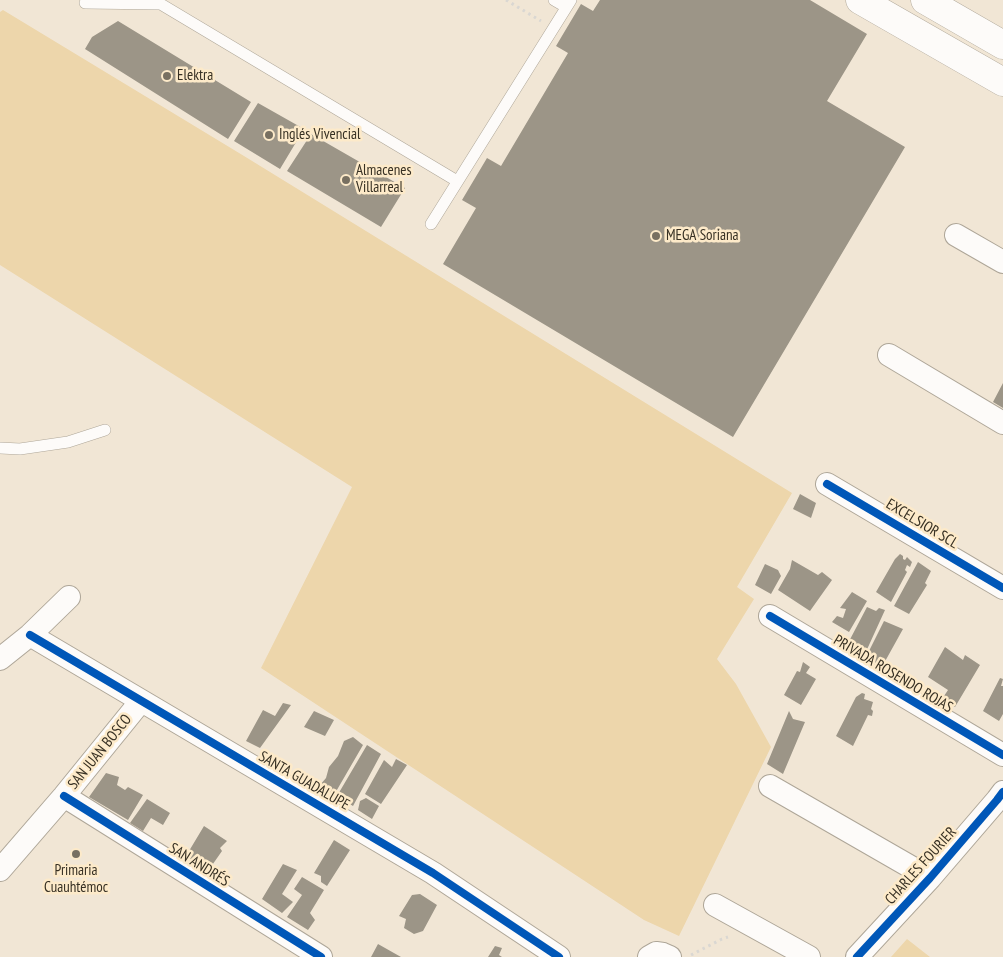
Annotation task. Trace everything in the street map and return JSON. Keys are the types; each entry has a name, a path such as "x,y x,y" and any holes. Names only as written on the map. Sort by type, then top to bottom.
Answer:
{"street":[{"path":"860,0 993,76 1002,41 925,0"},
{"path":"956,235 1003,262"},
{"path":"889,356 1003,423"},
{"name":"EXCELSIOR SCL","path":"827,484 1003,588"},
{"path":"0,659 30,635 69,597"},
{"name":"PRIVADA ROSENDO ROJAS","path":"770,616 1003,755"},
{"name":"SANTA GUADALUPE","path":"30,635 433,873 560,957"},
{"name":"SAN JUAN BOSCO","path":"0,870 64,796 141,701"},
{"path":"770,786 930,878"},
{"name":"CHARLES FOURIER","path":"857,957 930,878 1003,792"},
{"name":"SAN ANDRÉS","path":"64,796 321,957"},
{"path":"715,905 809,957"},
{"path":"649,957 656,953 670,957"}],"lane":[{"path":"431,224 569,4 554,0"},
{"path":"86,3 159,1 457,181"},
{"path":"0,448 20,449 68,442 105,430"}],"path":[{"path":"506,0 553,28"},
{"path":"688,957 722,939 758,929"}],"shaded area":[{"path":"3,10 792,493 737,587 754,599 717,659 736,684 771,747 679,936 644,920 261,668 352,487 0,265 0,12"},
{"path":"907,939 930,957 891,957"}],"building":[{"name":"MEGA Soriana","path":"600,0 810,0 867,34 827,101 905,147 733,437 443,264 476,208 462,200 487,158 501,166 568,53 556,46 581,4 593,11"},
{"name":"Elektra","path":"118,21 251,102 228,139 85,49 92,37"},
{"name":"Inglés Vivencial","path":"258,103 304,129 280,169 234,141"},
{"name":"Almacenes Villarreal","path":"311,134 405,188 381,227 287,171"},
{"path":"1003,383 1003,408 993,402"},
{"path":"800,494 816,503 811,518 793,509"},
{"path":"900,554 903,556 903,559 905,560 907,557 912,562 910,567 907,565 905,570 907,572 891,602 876,592 895,559"},
{"path":"792,560 818,575 822,572 832,580 810,611 778,590 790,569"},
{"path":"918,562 931,571 925,583 927,585 909,614 894,606"},
{"path":"765,564 778,570 781,576 771,594 755,585"},
{"path":"852,592 867,601 849,632 832,622 837,616 843,618 846,609 840,608"},
{"path":"867,607 876,611 879,608 885,610 864,656 846,647"},
{"path":"884,621 903,629 883,665 870,661 872,656 867,655"},
{"path":"945,647 963,660 965,655 980,665 955,707 942,699 948,690 928,677"},
{"path":"803,662 810,667 806,673 816,679 801,705 784,695 797,671 800,672"},
{"path":"1000,678 1003,679 1001,686 1003,686 1003,714 999,721 983,711"},
{"path":"862,693 865,694 864,699 873,702 871,709 873,711 872,716 868,715 853,746 836,736 856,697"},
{"path":"283,703 291,705 260,748 246,741 263,710 275,716"},
{"path":"314,711 334,720 325,736 304,727"},
{"path":"789,711 793,719 805,722 783,774 767,764"},
{"path":"353,737 363,745 334,795 320,785 326,778 329,767 338,756 344,741"},
{"path":"367,745 381,754 353,806 337,796"},
{"path":"396,759 407,765 381,804 365,794 384,760 392,767"},
{"path":"106,773 119,777 117,785 125,790 128,787 143,795 128,820 89,797"},
{"path":"366,798 379,806 372,819 358,810 360,801"},
{"path":"147,799 170,813 163,825 151,818 143,831 130,823"},
{"path":"204,826 227,841 220,848 222,851 208,871 186,856"},
{"path":"334,840 350,850 327,886 321,882 321,876 314,873"},
{"path":"283,864 297,870 282,894 293,902 282,913 262,899"},
{"path":"302,877 324,890 310,913 315,920 308,930 287,917 302,895 294,889"},
{"path":"420,894 437,905 423,931 414,934 404,928 406,919 399,916 412,895"},
{"path":"378,944 401,957 371,957"},
{"path":"495,946 502,948 499,955 502,957 488,957"}],"cycle path":[{"path":"827,484 1003,588"},
{"path":"770,616 1003,755"},
{"path":"30,635 433,873 559,957"},
{"path":"857,957 930,878 1003,792"},
{"path":"64,796 321,957"}],"place":[{"name":"Elektra","path":"167,76"},
{"name":"Inglés Vivencial","path":"269,135"},
{"name":"Almacenes Villarreal","path":"346,180"},
{"name":"MEGA Soriana","path":"656,236"},
{"name":"Primaria Cuauhtémoc","path":"76,854"}]}
